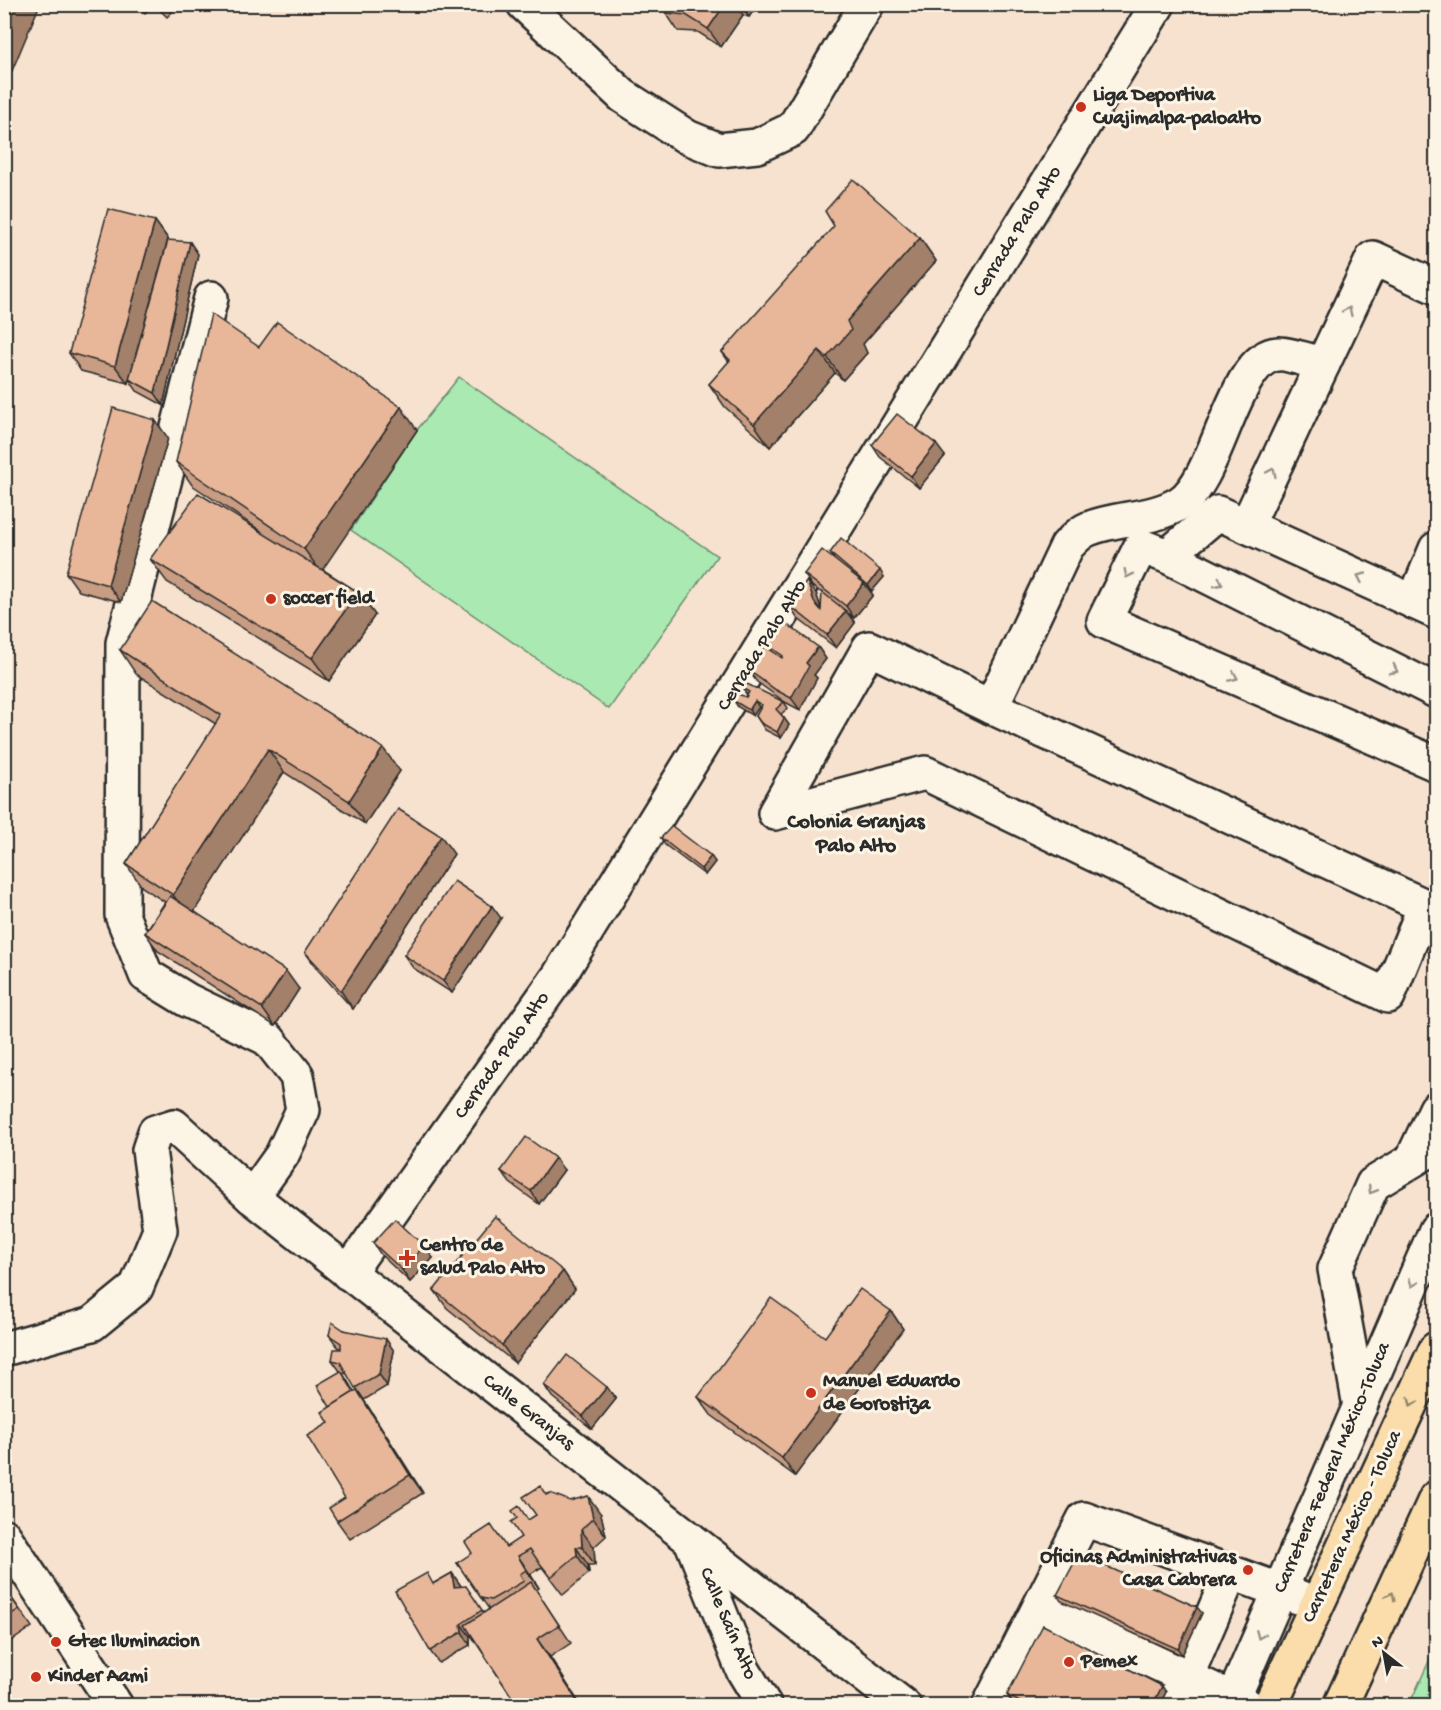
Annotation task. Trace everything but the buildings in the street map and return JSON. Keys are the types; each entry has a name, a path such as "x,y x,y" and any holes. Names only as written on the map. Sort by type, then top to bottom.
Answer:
{"main road":[{"name":"Carretera México - Toluca","path":"1270,1706 1437,1349"},
{"path":"1340,1706 1437,1498"}],"street":[{"path":"524,4 623,96 687,137 720,150 757,146 793,129 867,4"},
{"name":"Cerrada Palo Alto","path":"348,1273 559,976 1158,4"},
{"path":"1246,525 1373,258 1437,287"},
{"path":"211,298 123,644 122,915 146,975 187,1000 268,1039 297,1076 303,1110 282,1155 252,1197"},
{"path":"991,706 1066,546 1086,529 1159,512 1181,502 1197,486 1247,377 1259,360 1278,354 1323,364"},
{"path":"1167,556 1218,513 1425,607 1437,549"},
{"path":"1434,758 1104,621 1141,546 1167,556 1437,691"},
{"path":"869,648 991,706 1425,906 1388,996 925,773 775,813 869,648"},
{"path":"1360,1406 1335,1269 1373,1184 1424,1153 1437,1109"},
{"name":"Calle Granjas","path":"4,1349 92,1324 136,1288 159,1230 149,1150 155,1132 174,1126 252,1197 904,1706"},
{"name":"Carretera Federal México-Toluca","path":"1237,1703 1280,1589 1437,1230"},
{"path":"989,1706 1084,1519 1280,1589 1317,1605"},
{"path":"4,1536 116,1706"},
{"name":"Calle Saín Alto","path":"692,1540 743,1670 765,1706"},
{"path":"1179,1691 1231,1572"},
{"path":"1039,1608 1179,1691 1237,1703"}],"green space":[{"path":"459,377 717,556 609,709 351,530 417,430"},
{"path":"1436,1646 1436,1705 1409,1705"}],"place":[{"name":"Liga Deportiva Cuajimalpa-paloalto","path":"1081,107"},
{"name":"soccer field","path":"271,599"},
{"name":"Centro de salud Palo Alto","path":"407,1258"},
{"name":"Manuel Eduardo de Gorostiza","path":"811,1393"},
{"name":"Oficinas Administrativas Casa Cabrera","path":"1248,1570"},
{"name":"Gtec Iluminacion","path":"56,1642"},
{"name":"Pemex","path":"1069,1662"},
{"name":"Kinder Aami","path":"36,1677"}],"district":[{"name":"Colonia Granjas Palo Alto","path":"856,835"}]}
